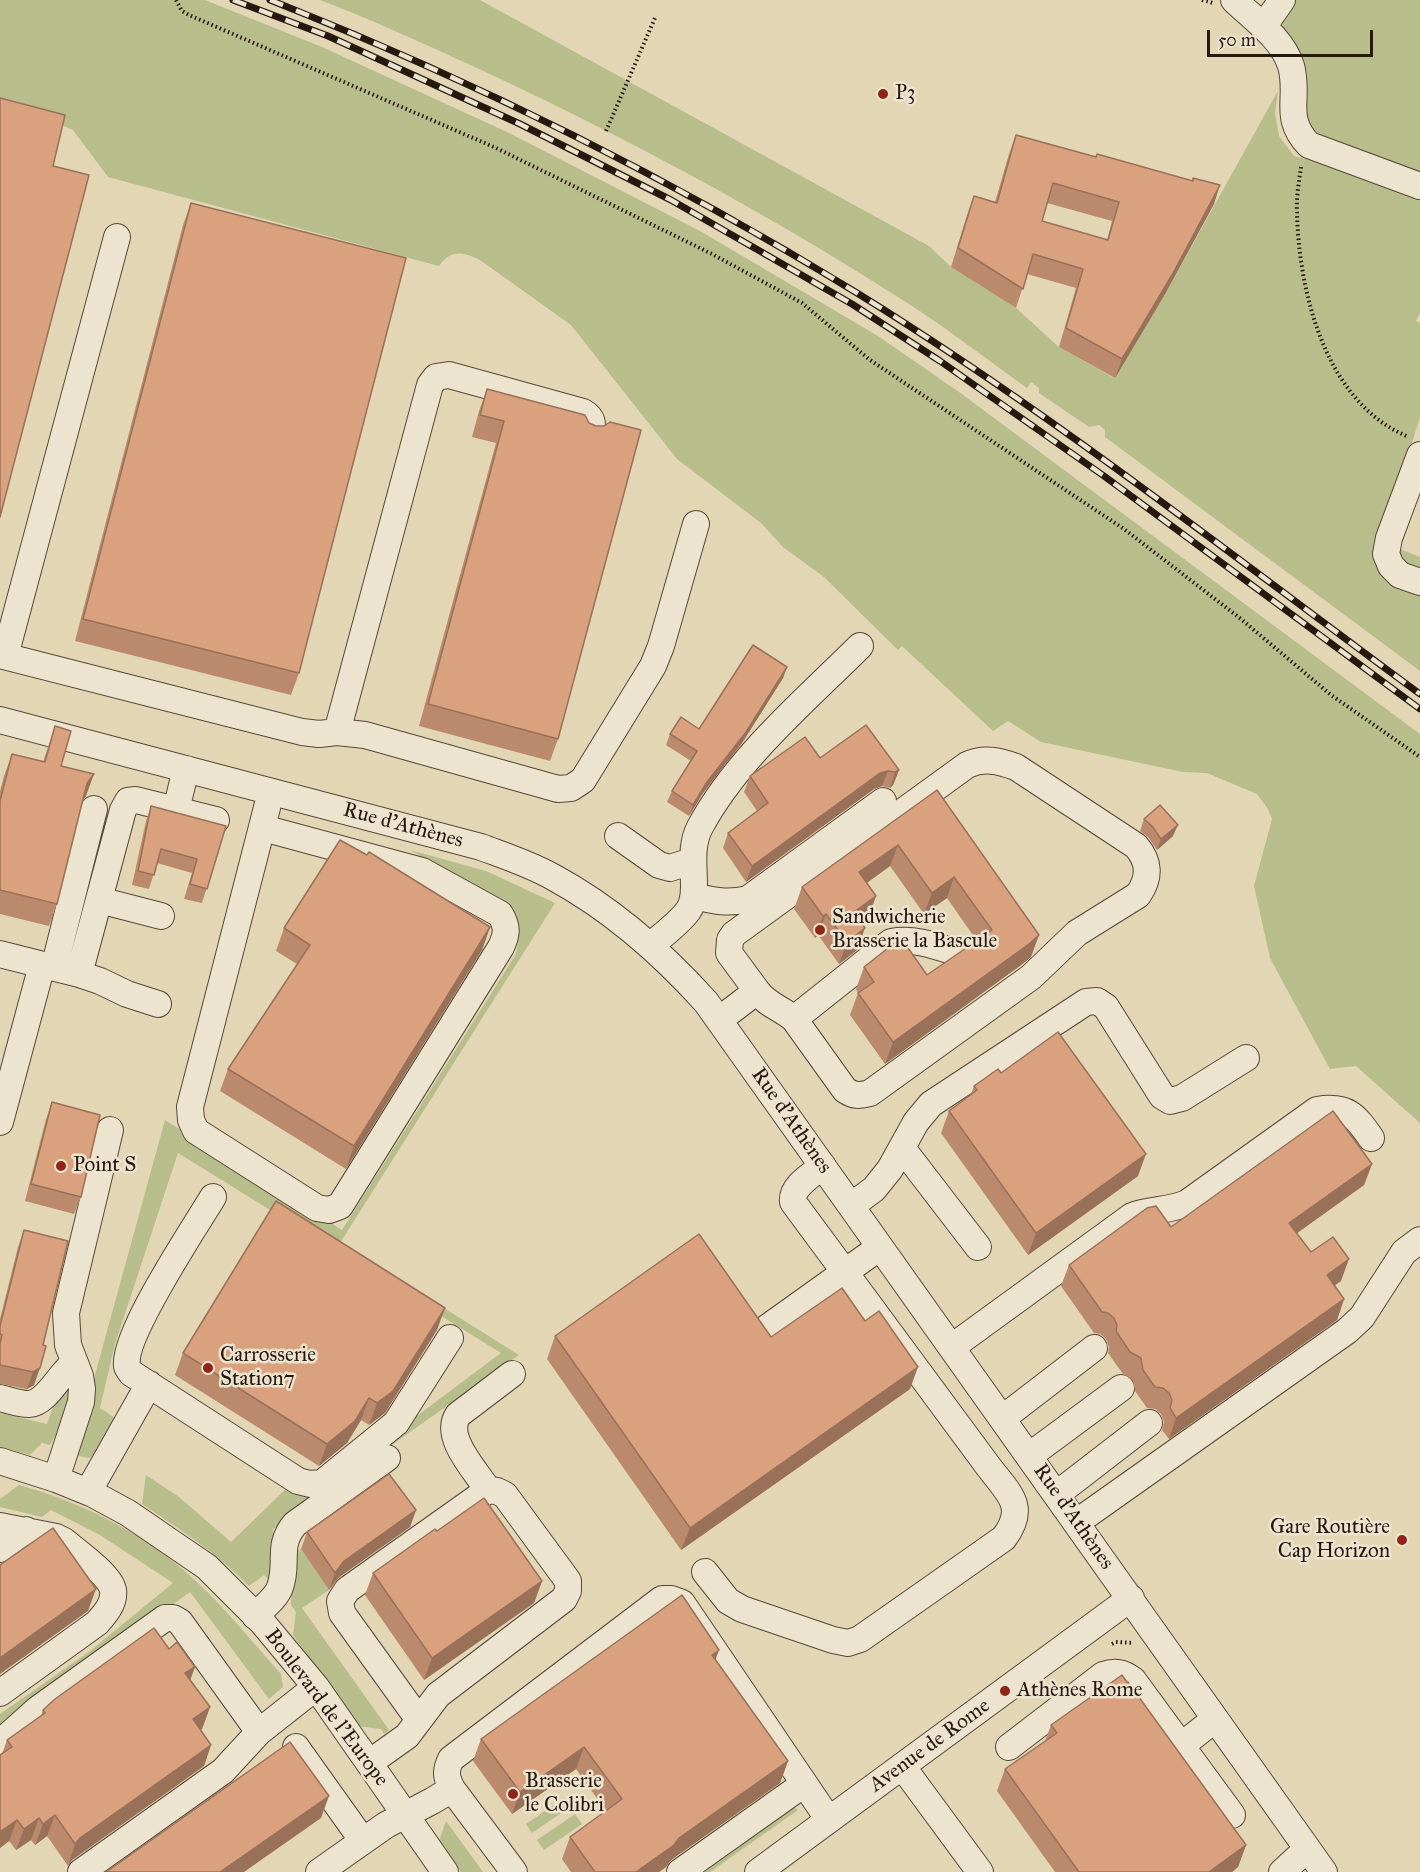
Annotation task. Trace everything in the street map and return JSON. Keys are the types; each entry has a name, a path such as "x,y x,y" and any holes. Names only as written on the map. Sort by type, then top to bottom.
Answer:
{"street":[{"path":"1234,0 1277,41 1285,53 1291,67 1293,122 1299,135 1309,145 1320,150 1420,186"},
{"path":"1263,27 1282,0"},
{"path":"117,237 2,655 302,732 365,735 558,789 571,788 583,780 653,666 661,646 696,524"},
{"path":"337,732 430,385 436,377 449,375 583,412 590,417 593,424 591,434"},
{"path":"1415,446 1386,554 1391,566 1400,574 1420,582"},
{"path":"651,945 689,910 694,896 693,847 699,828 729,782 747,759 860,646"},
{"name":"Rue d'Athènes","path":"1,725 186,769 481,847 552,876 603,907 651,945 706,1002 1131,1598 1306,1850 1324,1872"},
{"path":"977,760 1001,761 1016,767 1136,846 1144,855 1147,875 1138,895 1077,933 1031,977 870,1093 860,1096 852,1095 845,1090 794,1019 786,1012 770,1005 757,991 729,953 730,940 734,934 977,760"},
{"path":"176,810 186,769"},
{"path":"263,828 422,871 500,914 506,923 506,935 501,947 340,1206 328,1210 317,1208 196,1131 191,1120 190,1107 271,792"},
{"path":"80,974 123,810 128,801 136,800 216,820"},
{"path":"694,896 721,903 735,903 748,899 883,801"},
{"path":"0,1122 94,809"},
{"path":"618,836 659,865 670,868 692,861"},
{"path":"99,900 161,916"},
{"path":"794,1019 891,942 904,939 955,952"},
{"path":"0,954 80,974 158,1004"},
{"path":"718,1020 757,991"},
{"path":"851,1206 874,1189 890,1169 916,1122 931,1104 1086,1002 1096,1001 1106,1007 1162,1096 1170,1101 1182,1098 1246,1058"},
{"path":"952,1347 1132,1216 1143,1212 1176,1208 1187,1203 1317,1110 1332,1107 1346,1111 1358,1120 1371,1138"},
{"path":"56,1479 81,1402 81,1383 67,1337 66,1313 110,1130"},
{"path":"902,1149 978,1247"},
{"path":"705,1572 728,1601 742,1609 848,1643 860,1639 1004,1538 1012,1527 1017,1513 1013,1501 988,1466 793,1202 795,1190 823,1166"},
{"path":"213,1197 147,1307 128,1350 127,1367 131,1373 298,1481 310,1484 322,1483 396,1423 450,1338"},
{"path":"1077,1522 1347,1331 1362,1317 1404,1252 1420,1240"},
{"path":"764,1330 880,1246"},
{"path":"1003,1418 1094,1348"},
{"path":"0,1398 26,1404 36,1403 42,1399 61,1374 75,1363"},
{"path":"488,1491 456,1442 453,1422 458,1415 512,1374"},
{"path":"88,1492 149,1384"},
{"path":"988,1466 1024,1449 1121,1388"},
{"path":"1057,1494 1149,1423"},
{"path":"255,1616 280,1587 284,1540 289,1531 295,1524 387,1458"},
{"name":"Boulevard de l'Europe","path":"0,1461 88,1492 128,1513 207,1567 255,1616 316,1687 445,1872"},
{"path":"369,1763 407,1736 438,1695 564,1599 568,1591 568,1581 505,1495 497,1491 488,1491 347,1590 340,1601 342,1612 419,1720"},
{"path":"0,1526 64,1540 110,1583 113,1591 107,1612 97,1623 0,1693"},
{"path":"0,1550 26,1530"},
{"name":"Avenue de Rome","path":"758,1872 1131,1598"},
{"path":"514,1872 452,1789 446,1778 446,1768 451,1759 662,1599 682,1603 829,1820"},
{"path":"0,1743 38,1709 165,1618 173,1618 180,1622 259,1732"},
{"path":"1008,1747 1103,1675 1113,1671 1126,1674 1133,1680 1232,1815"},
{"path":"81,1872 223,1772 259,1732 316,1687"},
{"path":"1181,1746 1215,1719"},
{"path":"296,1747 363,1841"},
{"path":"902,1766 980,1872"},
{"path":"680,1872 804,1784"},
{"path":"319,1872 386,1825 452,1789"},
{"path":"1282,1872 1306,1850"}],"path":[{"path":"176,0 182,11 189,15 494,147 712,254 801,303 870,360 1124,529 1241,619 1331,695 1420,757"},
{"path":"606,131 656,18"},
{"path":"1304,140 1296,210 1299,252 1310,306 1333,366 1353,397 1378,420 1415,446"}],"green space":[{"path":"0,0 205,0 322,47 507,132 700,231 878,336 959,392 1420,734 1420,1123 1356,1066 1330,1069 1270,958 1254,886 1272,819 1257,794 1207,773 1183,772 1041,742 1008,721 993,731 902,646 898,650 824,577 783,547 761,523 677,459 571,325 480,260 458,254 448,257 439,266 108,177 73,130 0,98"},
{"path":"320,0 480,0 929,246 951,267 1016,308 1059,347 1114,378 1165,294 1278,91 1275,113 1279,136 1294,156 1369,175 1420,198 1420,313 1416,321 1420,323 1420,417 1381,542 1420,557 1420,671 1105,437 1105,430 1099,425 1089,427 1039,393 1039,388 1031,382 1027,388 933,320 849,266 742,203 578,116 376,22"},
{"path":"1294,0 1420,0 1420,179 1308,135 1282,24 1285,12"},
{"path":"410,850 486,871 555,903 340,1243 519,1355 273,1529 272,1572 269,1580 264,1575 249,1586 198,1542 142,1504 146,1475 179,1497 231,1542 289,1486 338,1475 501,1353 178,1153 115,1344 100,1408 115,1418 94,1455 89,1458 73,1455 165,1120 342,1230 516,954 518,931 513,917 507,910 482,892"},
{"path":"68,1389 72,1391 66,1416 50,1445 42,1443 30,1455 0,1447 0,1413 47,1424 57,1399"},
{"path":"19,1485 91,1511 137,1536 179,1566 230,1616 281,1674 283,1687 269,1699 190,1592 0,1730 0,1714 90,1651 173,1583 100,1535 51,1510 42,1517 0,1507 0,1499"},
{"path":"301,1549 329,1590 302,1608 389,1730 384,1734 381,1729 357,1726 293,1635 296,1612 291,1605 293,1553"},
{"path":"564,1798 570,1807 532,1833 526,1824"},
{"path":"794,1808 798,1810 710,1872 704,1872"},
{"path":"575,1814 582,1824 544,1850 537,1840"},
{"path":"446,1821 483,1872 461,1872 439,1841"}],"building":[{"path":"0,98 65,115 53,166 89,175 0,517"},
{"path":"1016,135 1096,157 1097,154 1193,181 1193,178 1220,185 1172,275 1122,359 1066,328 1083,269 1033,254 1023,289 958,248 974,196 997,203","holes":["1053,183 1119,202 1108,240 1042,221"]},
{"path":"191,203 406,258 299,673 83,619"},
{"path":"487,389 585,415 589,423 596,426 604,426 610,422 641,430 558,739 428,704 504,421 480,415"},
{"path":"753,645 787,667 746,732 707,782 693,805 672,791 697,751 670,734 681,717 699,729"},
{"path":"866,725 899,770 880,773 752,866 728,833 768,803 750,776 805,737 820,758"},
{"path":"55,726 71,731 61,766 94,774 87,783 57,904 0,890 0,801 12,754 45,762"},
{"path":"937,790 1039,935 893,1042 858,993 874,982 864,967 901,938 927,975 992,930 954,877 932,893 898,845 859,872 876,896 854,912 865,928 847,942 826,914 823,916 802,887"},
{"path":"1160,805 1178,825 1161,839 1144,819"},
{"path":"151,806 226,826 207,889 190,884 197,859 161,849 154,875 138,871"},
{"path":"340,840 367,855 369,852 490,927 354,1146 228,1069 310,945 284,928"},
{"path":"1058,1032 1146,1154 1036,1233 949,1111 977,1090 974,1086 998,1069 1001,1073"},
{"path":"52,1102 100,1115 81,1197 31,1184"},
{"path":"1333,1111 1372,1164 1289,1223 1311,1252 1333,1237 1349,1259 1327,1275 1344,1299 1176,1418 1170,1408 1172,1400 1169,1393 1163,1388 1155,1387 1143,1370 1141,1358 1130,1352 1116,1331 1117,1325 1114,1318 1102,1312 1069,1265 1147,1208 1156,1206 1171,1227"},
{"path":"276,1201 445,1308 393,1391 377,1403 369,1398 355,1421 327,1444 183,1353"},
{"path":"24,1230 68,1241 43,1345 46,1346 40,1368 33,1372 0,1365 2,1335 0,1326"},
{"path":"699,1234 771,1337 842,1288 865,1321 879,1311 918,1367 690,1528 555,1336"},
{"path":"389,1474 416,1510 344,1561 335,1573 307,1532"},
{"path":"484,1498 542,1581 432,1658 373,1573"},
{"path":"53,1528 96,1589 0,1658 0,1565"},
{"path":"682,1595 719,1650 712,1655 788,1761 679,1838 674,1845 636,1872 595,1872 570,1837 622,1799 584,1747 520,1792 481,1739"},
{"path":"154,1628 169,1649 177,1642 195,1667 185,1673 210,1707 193,1719 211,1745 80,1838 75,1844 55,1815 43,1824 39,1818 24,1829 17,1820 0,1832 0,1755 12,1747 7,1740 45,1713 43,1710 55,1699"},
{"path":"1122,1675 1246,1845 1209,1872 1079,1872 1005,1769 1057,1733 1051,1725"},
{"path":"290,1742 329,1796 220,1872 106,1872"}],"railway":[{"path":"233,0 328,36 520,124 671,200 852,304 940,361 1104,476 1420,709"},
{"path":"270,0 421,64 570,134 715,210 857,293 930,339 1072,437 1420,694"}],"place":[{"name":"P3","path":"883,94"},
{"name":"Sandwicherie Brasserie la Bascule","path":"820,930"},
{"name":"Point S","path":"61,1166"},
{"name":"Carrosserie Station7","path":"208,1368"},
{"name":"Gare Routière Cap Horizon","path":"1402,1540"},
{"name":"Athènes Rome","path":"1005,1691"},
{"name":"Brasserie le Colibri","path":"513,1794"}]}
